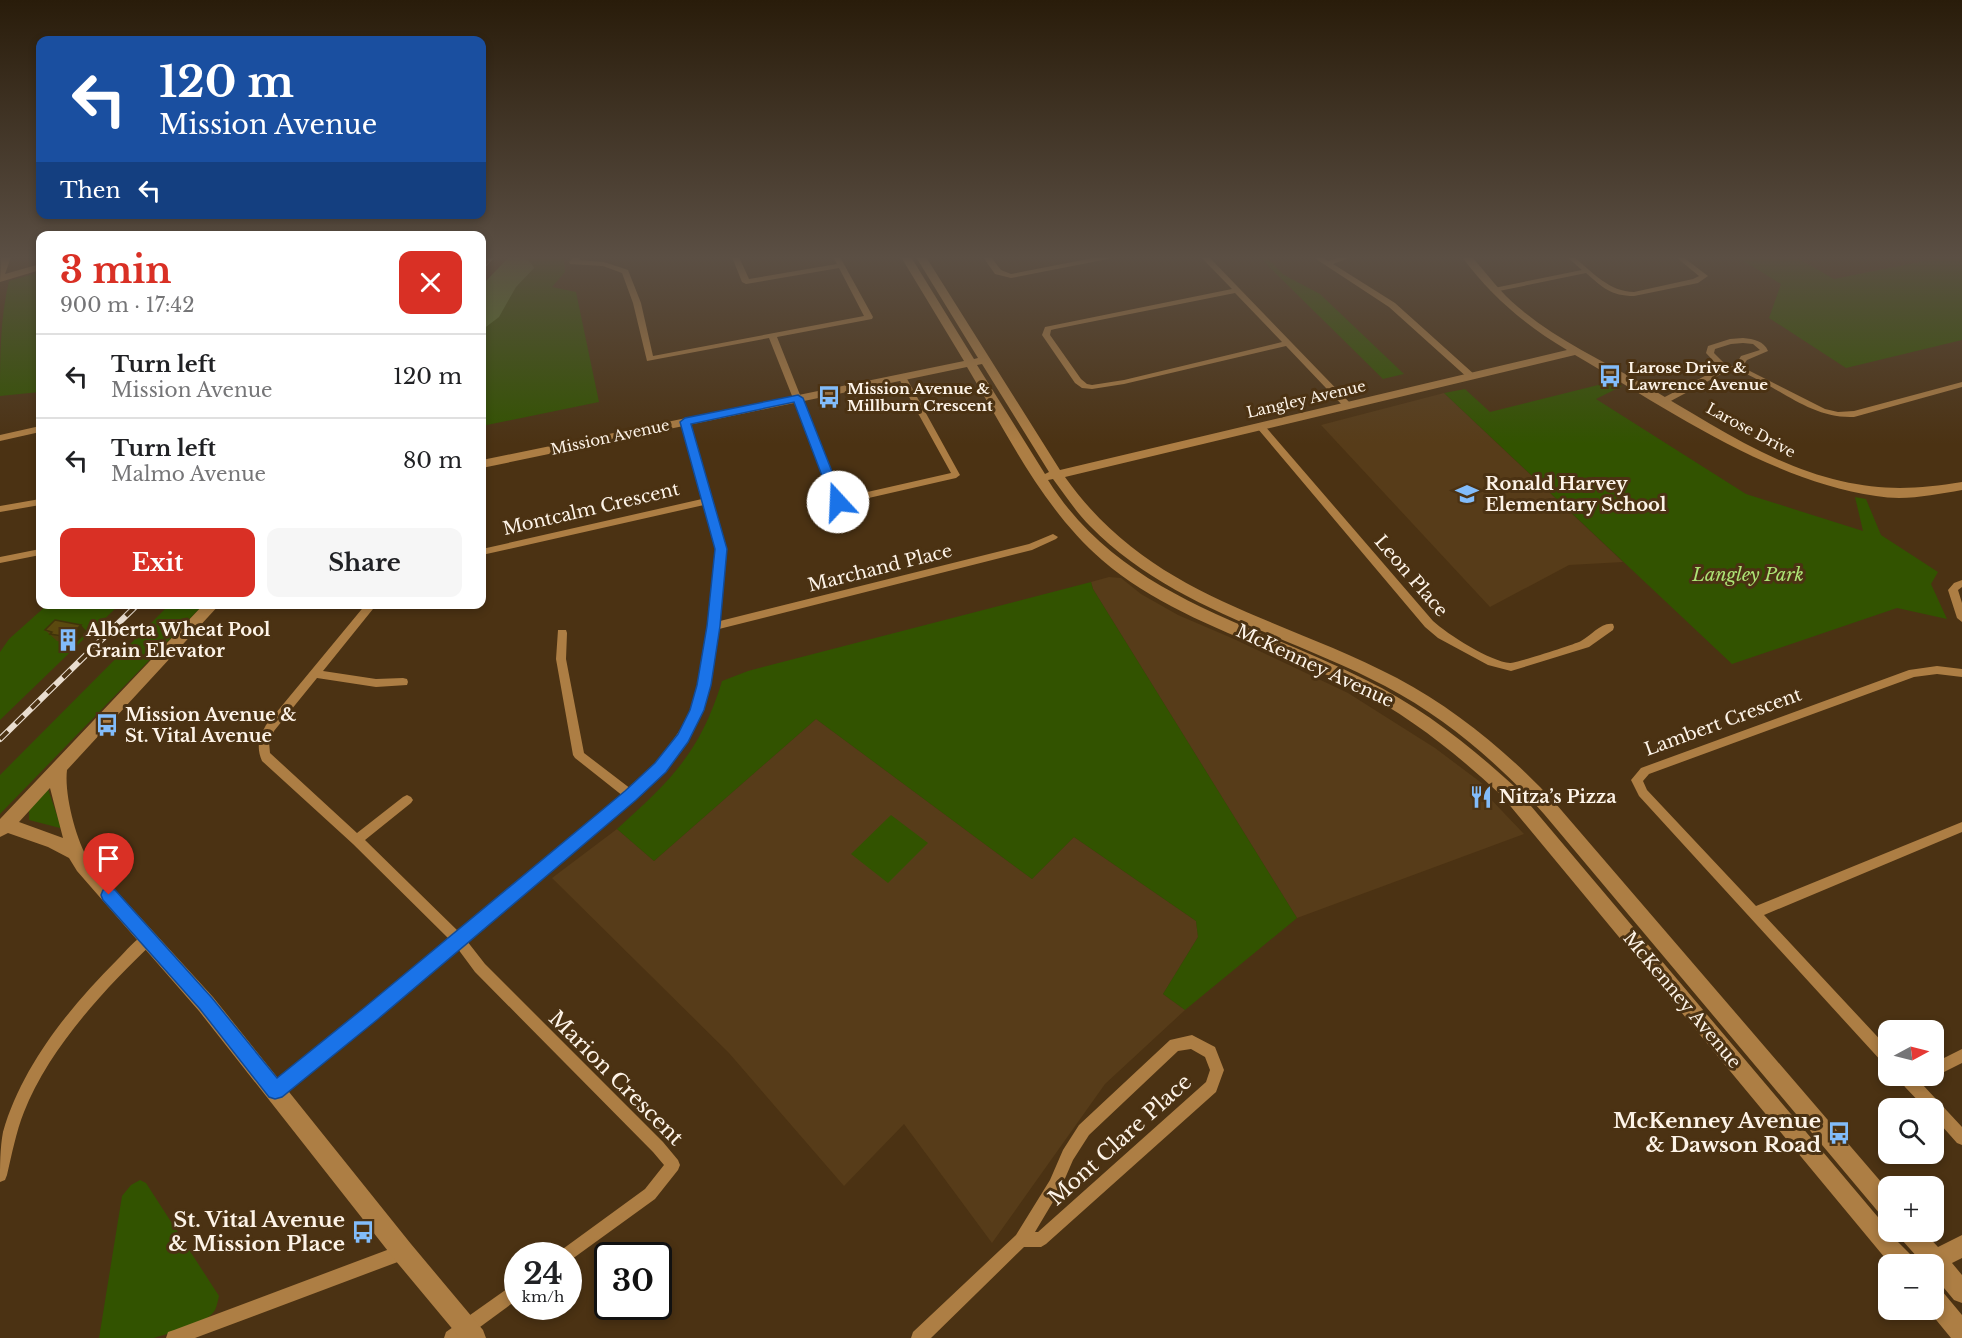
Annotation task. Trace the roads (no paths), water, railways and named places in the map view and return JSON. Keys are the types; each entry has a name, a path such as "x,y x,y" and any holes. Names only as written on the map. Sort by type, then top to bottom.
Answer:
{"street":[{"path":"641,319 650,359 856,319"},
{"name":"McKenney Avenue","path":"949,319 978,361"},
{"name":"McKenney Avenue","path":"955,319 978,361 1049,476 1096,526 1134,558 1164,578 1215,603 1392,682 1436,710 1500,759 1550,809 1878,1194"},
{"path":"1091,319 1053,327 1048,329 1046,335 1078,381 1085,386 1092,387 1134,380 1288,343"},
{"path":"1265,319 1348,406"},
{"path":"1408,319 1472,377"},
{"name":"Larose Drive","path":"1528,319 1578,351 1756,454 1821,480 1860,489 1899,493 1930,493 1962,486"},
{"path":"772,335 838,502 956,476 902,377"},
{"path":"1725,369 1710,353 1711,348 1741,339 1762,346 1764,351 1744,358 1737,368"},
{"name":"Langley Avenue","path":"1049,476 1578,351"},
{"name":"Mission Avenue","path":"486,463 978,361"},
{"path":"1664,401 1725,369 1737,368 1815,408 1838,415 1854,414 1962,384"},
{"path":"275,1090 631,796 666,760 691,723 704,685 714,626 721,549 685,422"},
{"name":"Leon Place","path":"1261,426 1429,624 1442,635 1492,662 1515,667 1585,644 1609,627"},
{"path":"0,438 36,430"},
{"name":"McKenney Avenue","path":"1049,476 1060,509 1079,531 1117,563 1157,590 1204,615 1337,672 1383,695 1446,737 1483,767 1508,791 1896,1254"},
{"name":"Montcalm Crescent","path":"486,551 708,501"},
{"path":"0,509 36,503"},
{"name":"Marchand Place","path":"714,626 1032,547 1053,537"},
{"path":"0,560 36,553"},
{"path":"1962,583 1953,590 1962,618"},
{"path":"75,853 54,842 3,827 208,609"},
{"path":"368,609 317,674 270,728 263,741 263,750 266,758 357,840 451,931 458,941"},
{"path":"562,633 561,659 579,755 631,796"},
{"name":"Lambert Crescent","path":"1878,1047 1643,793 1638,785 1638,776 1645,771 1914,673 1937,670 1962,673"},
{"path":"317,674 376,683 403,682"},
{"path":"58,766 57,785 75,853 83,866 206,1004 403,1252 465,1334 504,1301"},
{"path":"357,840 407,800"},
{"path":"1754,913 1962,827"},
{"path":"0,1175 12,1124 38,1070 61,1037 124,959 148,939"},
{"name":"Marion Crescent","path":"458,941 516,1006 658,1147 673,1165 650,1194 582,1244"},
{"name":"Mont Clare Place","path":"919,1338 1021,1240 1055,1185 1068,1155 1091,1122 1175,1045 1192,1042 1210,1052 1217,1070 1217,1076 1211,1087 1041,1239 1021,1240"},
{"path":"1944,1065 1962,1056"},
{"path":"1920,1086 1962,1138"},
{"path":"1944,1256 1962,1246"},
{"path":"174,1338 403,1252"},
{"path":"1944,1275 1962,1292"},
{"path":"1944,1311 1962,1333"}],"railway":[{"path":"0,739 133,609"}],"place":[{"name":"Larose Drive & Lawrence Avenue","path":"1610,376"},
{"name":"Mission Avenue & Millburn Crescent","path":"829,397"},
{"name":"Ronald Harvey Elementary School","path":"1467,494"},
{"name":"Alberta Wheat Pool Grain Elevator","path":"68,640"},
{"name":"Mission Avenue & St. Vital Avenue","path":"107,725"},
{"name":"Nitza’s Pizza","path":"1481,797"},
{"name":"McKenney Avenue & Dawson Road","path":"1839,1133"},
{"name":"St. Vital Avenue & Mission Place","path":"363,1232"}],"park label":[{"name":"Langley Park","path":"1748,575"}]}
